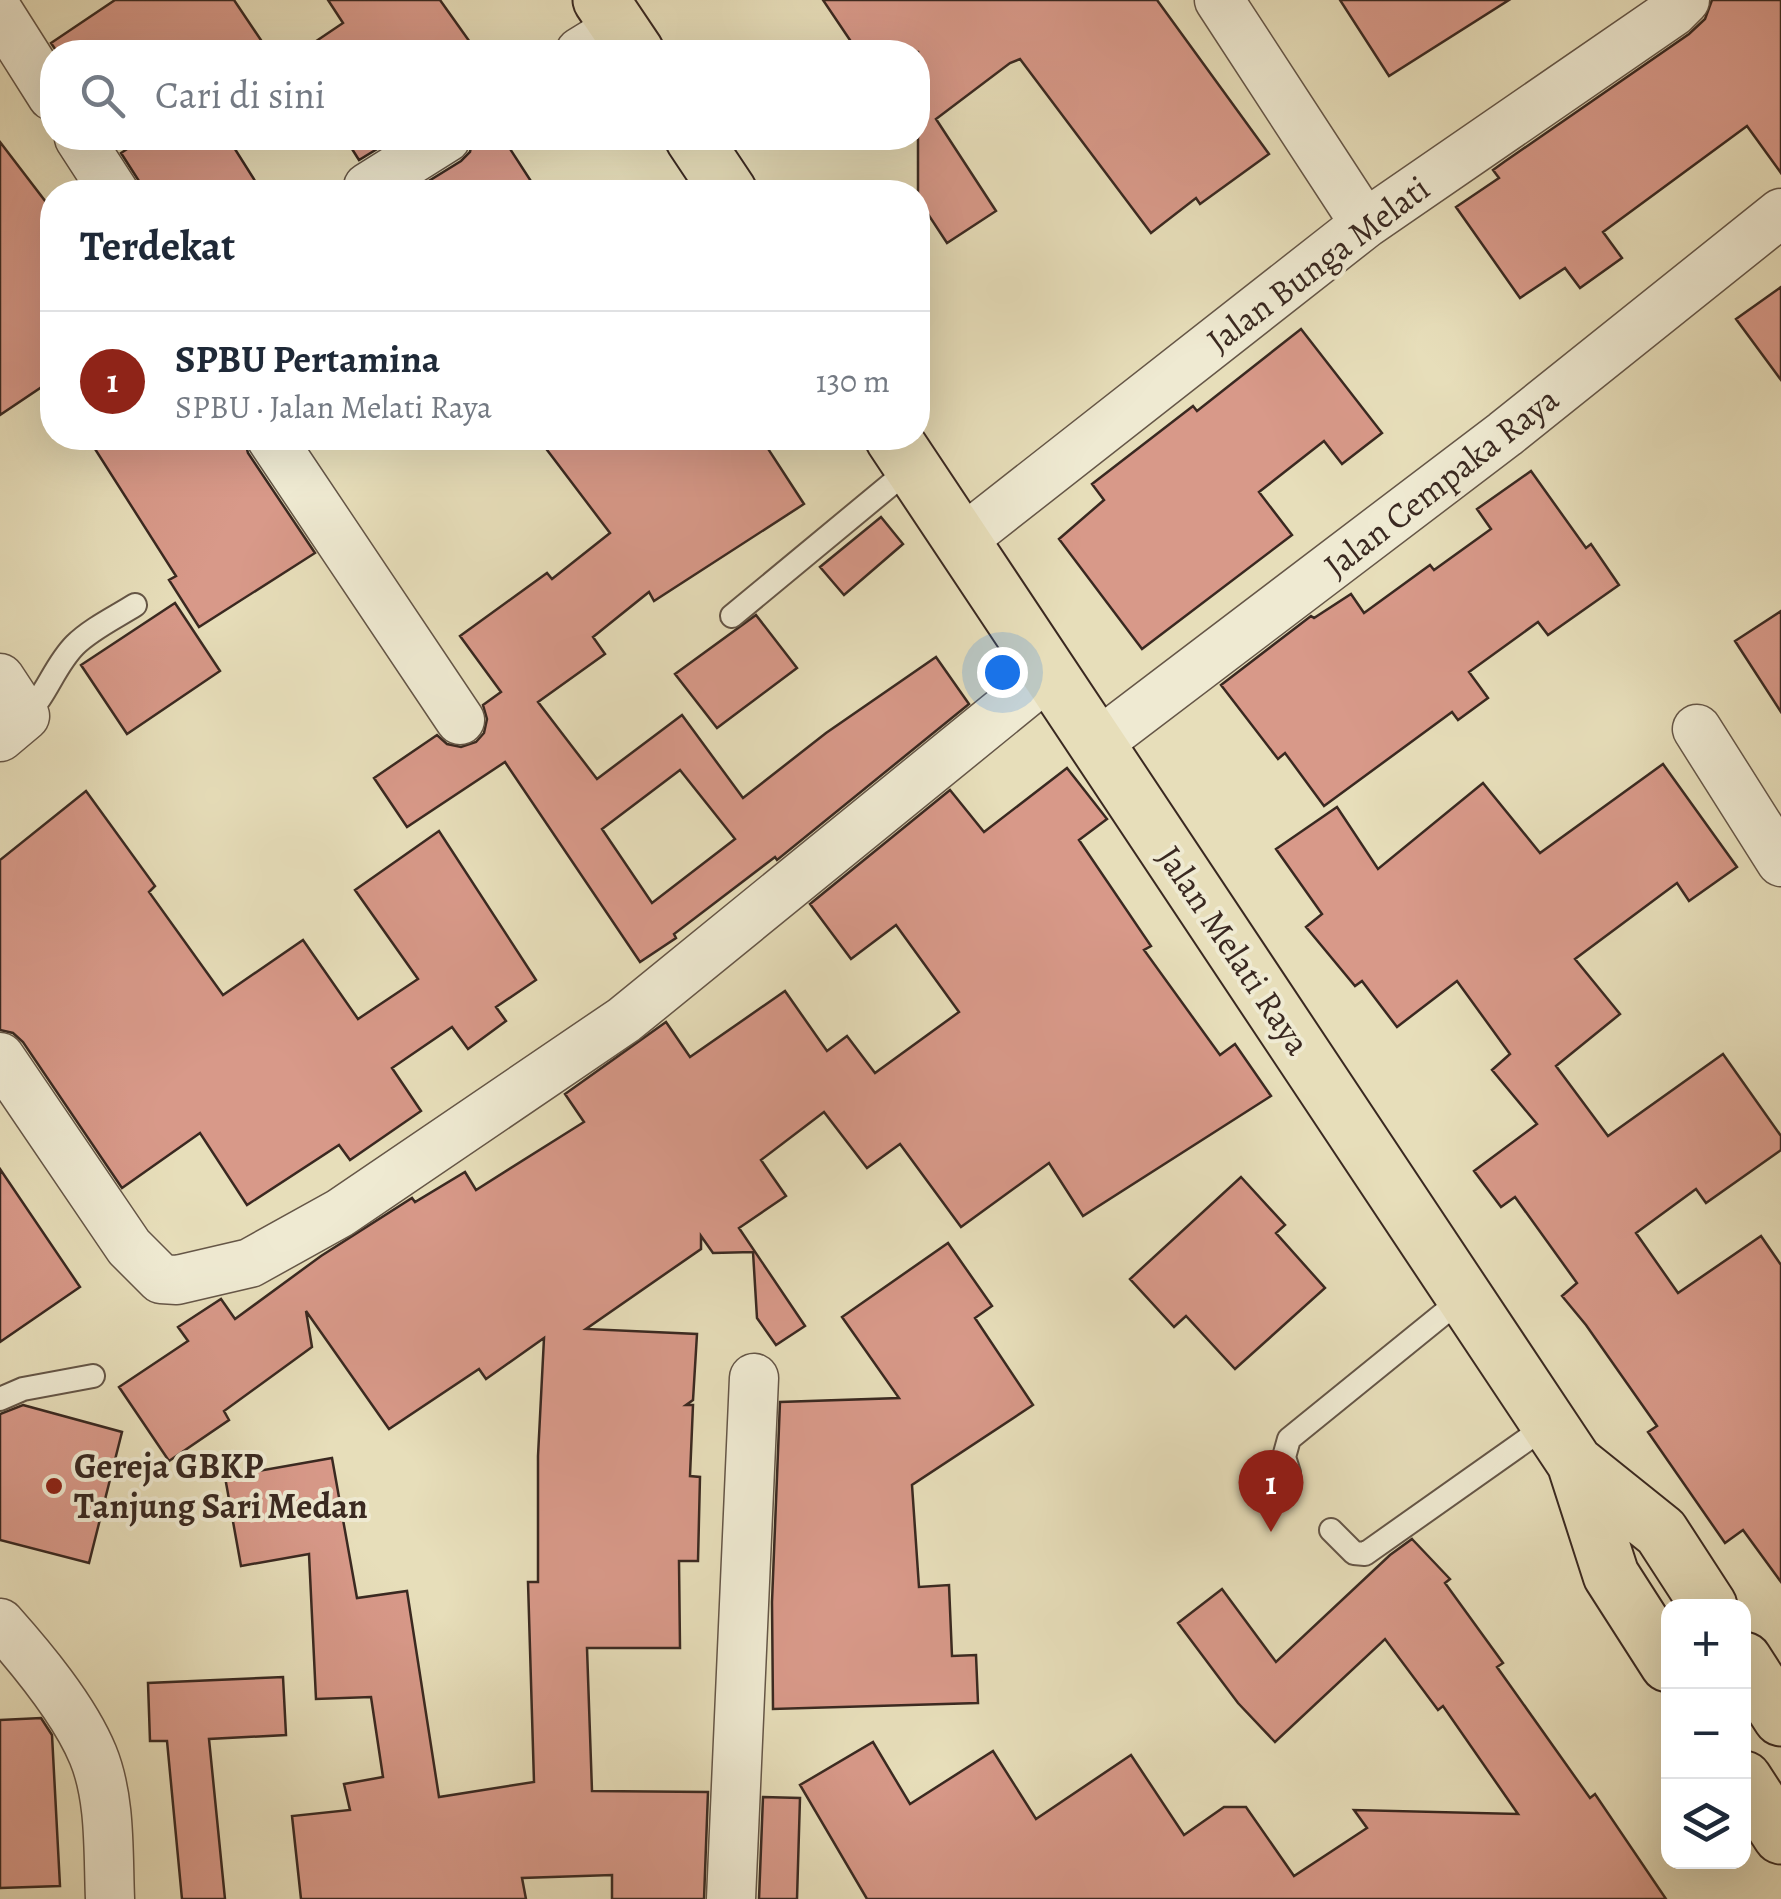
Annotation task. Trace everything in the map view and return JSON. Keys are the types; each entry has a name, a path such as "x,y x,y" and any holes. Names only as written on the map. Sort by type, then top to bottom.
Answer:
{"main road":[{"path":"701,150 722,180"},
{"name":"Jalan Melati Raya","path":"902,452 1562,1444 1610,1574 1661,1653"},
{"name":"Jalan Melati Raya","path":"1562,1444 1660,1532 1704,1599"},
{"path":"1751,1671 1781,1718"},
{"path":"1751,1790 1781,1836"}],"street":[{"path":"1219,0 1365,224"},
{"name":"Jalan Bunga Melati","path":"961,541 1365,224 1685,0"},
{"path":"0,14 40,77"},
{"path":"87,150 106,180"},
{"path":"379,180 427,150"},
{"name":"Jalan Cempaka Raya","path":"1097,744 1505,434 1781,213"},
{"path":"279,450 460,720"},
{"path":"0,1058 150,1271 161,1279 177,1280 250,1263 340,1213 624,1020 1049,674"},
{"path":"1698,729 1781,862"},
{"path":"731,1899 754,1378"},
{"path":"0,1623 38,1666 92,1754 106,1811 110,1899"}],"lane":[{"path":"732,616 902,452"},
{"path":"8,711 38,704 77,642 135,605"},
{"path":"1289,1473 1284,1457 1288,1439 1464,1296"},
{"path":"0,1399 23,1388 93,1376"},
{"path":"1331,1530 1354,1553 1365,1554 1562,1444"}],"building":[{"path":"115,0 234,0 261,40 55,40"},
{"path":"328,0 440,0 468,40 318,40 343,23"},
{"path":"823,0 1157,0 1269,154 1200,204 1196,198 1151,233 1020,59 936,119 996,211 947,243 930,217 930,180 918,180 918,150 930,150 930,40 850,40"},
{"path":"1340,0 1509,0 1389,76"},
{"path":"1712,0 1781,0 1781,173 1747,126 1603,232 1622,258 1580,288 1565,268 1520,298 1456,207 1499,178 1493,170 1689,34 1705,19"},
{"path":"0,142 40,194 40,388 0,415"},
{"path":"236,150 254,180 138,180 121,153"},
{"path":"353,150 375,150 359,160"},
{"path":"511,150 530,180 430,180 470,152"},
{"path":"1781,287 1781,380 1736,319"},
{"path":"1301,329 1382,433 1342,464 1324,441 1259,492 1292,535 1142,649 1059,539 1104,500 1092,484 1193,406 1197,411"},
{"path":"96,450 247,450 315,553 199,627 169,580 176,576"},
{"path":"547,450 769,450 804,504 654,601 649,592 593,637 605,654 538,702 597,779 682,715 743,798 826,733 936,657 969,704 777,860 775,857 674,934 676,938 640,962 505,762 407,827 374,778 437,735 447,744 461,747 476,742 484,733 487,719 483,705 501,692 460,636 547,573 552,579 610,533","holes":["680,770 735,839 652,903 602,829"]},
{"path":"1531,471 1586,548 1591,544 1619,585 1548,635 1538,622 1469,672 1488,698 1458,720 1452,712 1324,806 1285,753 1278,759 1221,685 1311,616 1314,618 1351,594 1364,613 1430,565 1434,570 1491,529 1477,509"},
{"path":"881,517 903,544 844,595 820,567"},
{"path":"175,603 220,671 127,734 81,665"},
{"path":"1781,611 1781,712 1735,641"},
{"path":"756,615 797,668 717,728 675,674"},
{"path":"1663,764 1737,867 1689,901 1677,883 1575,959 1620,1014 1556,1066 1608,1136 1723,1054 1781,1136 1781,1150 1706,1203 1696,1189 1636,1233 1678,1293 1761,1236 1781,1265 1781,1582 1743,1530 1725,1543 1648,1432 1657,1426 1562,1296 1577,1283 1515,1197 1501,1207 1474,1171 1537,1124 1492,1070 1510,1054 1457,981 1397,1027 1362,981 1355,986 1306,927 1322,914 1276,849 1337,807 1378,869 1483,783 1540,853"},
{"path":"1067,768 1107,819 1079,840 1151,946 1144,950 1220,1055 1235,1044 1271,1096 1083,1216 1049,1163 961,1227 900,1144 867,1168 824,1112 761,1160 786,1196 739,1228 805,1326 776,1345 757,1318 753,1252 713,1253 701,1236 701,1249 586,1329 697,1334 693,1400 686,1405 693,1405 690,1476 700,1477 698,1561 679,1561 680,1648 587,1648 592,1791 708,1792 704,1899 612,1899 612,1875 522,1878 526,1899 301,1899 292,1816 350,1810 344,1784 383,1777 371,1697 316,1699 309,1554 241,1566 225,1477 332,1458 357,1598 407,1591 439,1797 534,1782 528,1582 538,1582 538,1456 544,1338 486,1379 479,1369 389,1429 306,1311 312,1347 224,1411 229,1420 169,1461 119,1387 188,1341 178,1327 221,1299 235,1319 321,1256 412,1198 415,1202 465,1172 476,1190 584,1122 565,1094 666,1022 690,1057 785,991 827,1051 847,1036 875,1073 959,1012 896,925 851,959 810,904 950,790 984,832"},
{"path":"86,791 155,886 149,892 223,995 303,940 358,1019 418,979 355,890 439,831 536,980 496,1007 506,1021 468,1049 452,1027 392,1068 421,1111 350,1160 339,1145 247,1205 200,1133 122,1188 23,1042 13,1033 0,1030 0,860"},
{"path":"0,1169 80,1287 0,1342"},
{"path":"1241,1177 1285,1225 1276,1233 1325,1288 1235,1369 1186,1316 1174,1327 1130,1279"},
{"path":"948,1243 992,1306 975,1318 1033,1405 912,1485 919,1587 949,1585 952,1656 976,1655 978,1703 773,1709 772,1602 780,1402 899,1398 842,1317"},
{"name":"Gereja GBKP Tanjung Sari Medan","path":"23,1405 122,1432 89,1563 0,1540 0,1414"},
{"path":"1412,1539 1450,1579 1445,1583 1503,1663 1497,1667 1590,1798 1595,1794 1666,1899 867,1899 800,1785 873,1742 910,1804 993,1751 1036,1819 1131,1755 1184,1835 1224,1807 1246,1807 1294,1876 1367,1828 1354,1810 1518,1814 1443,1706 1438,1710 1385,1639 1275,1742 1238,1703 1178,1623 1222,1589 1276,1662"},
{"path":"283,1677 286,1735 209,1739 225,1899 182,1899 167,1741 150,1741 148,1683"},
{"path":"41,1718 52,1735 60,1886 0,1888 0,1720"},
{"path":"763,1797 800,1798 797,1899 759,1899"}],"place":[{"name":"Gereja GBKP Tanjung Sari Medan","path":"54,1486"},
{"name":"SPBU Pertamina","path":"1271,1532"}]}
